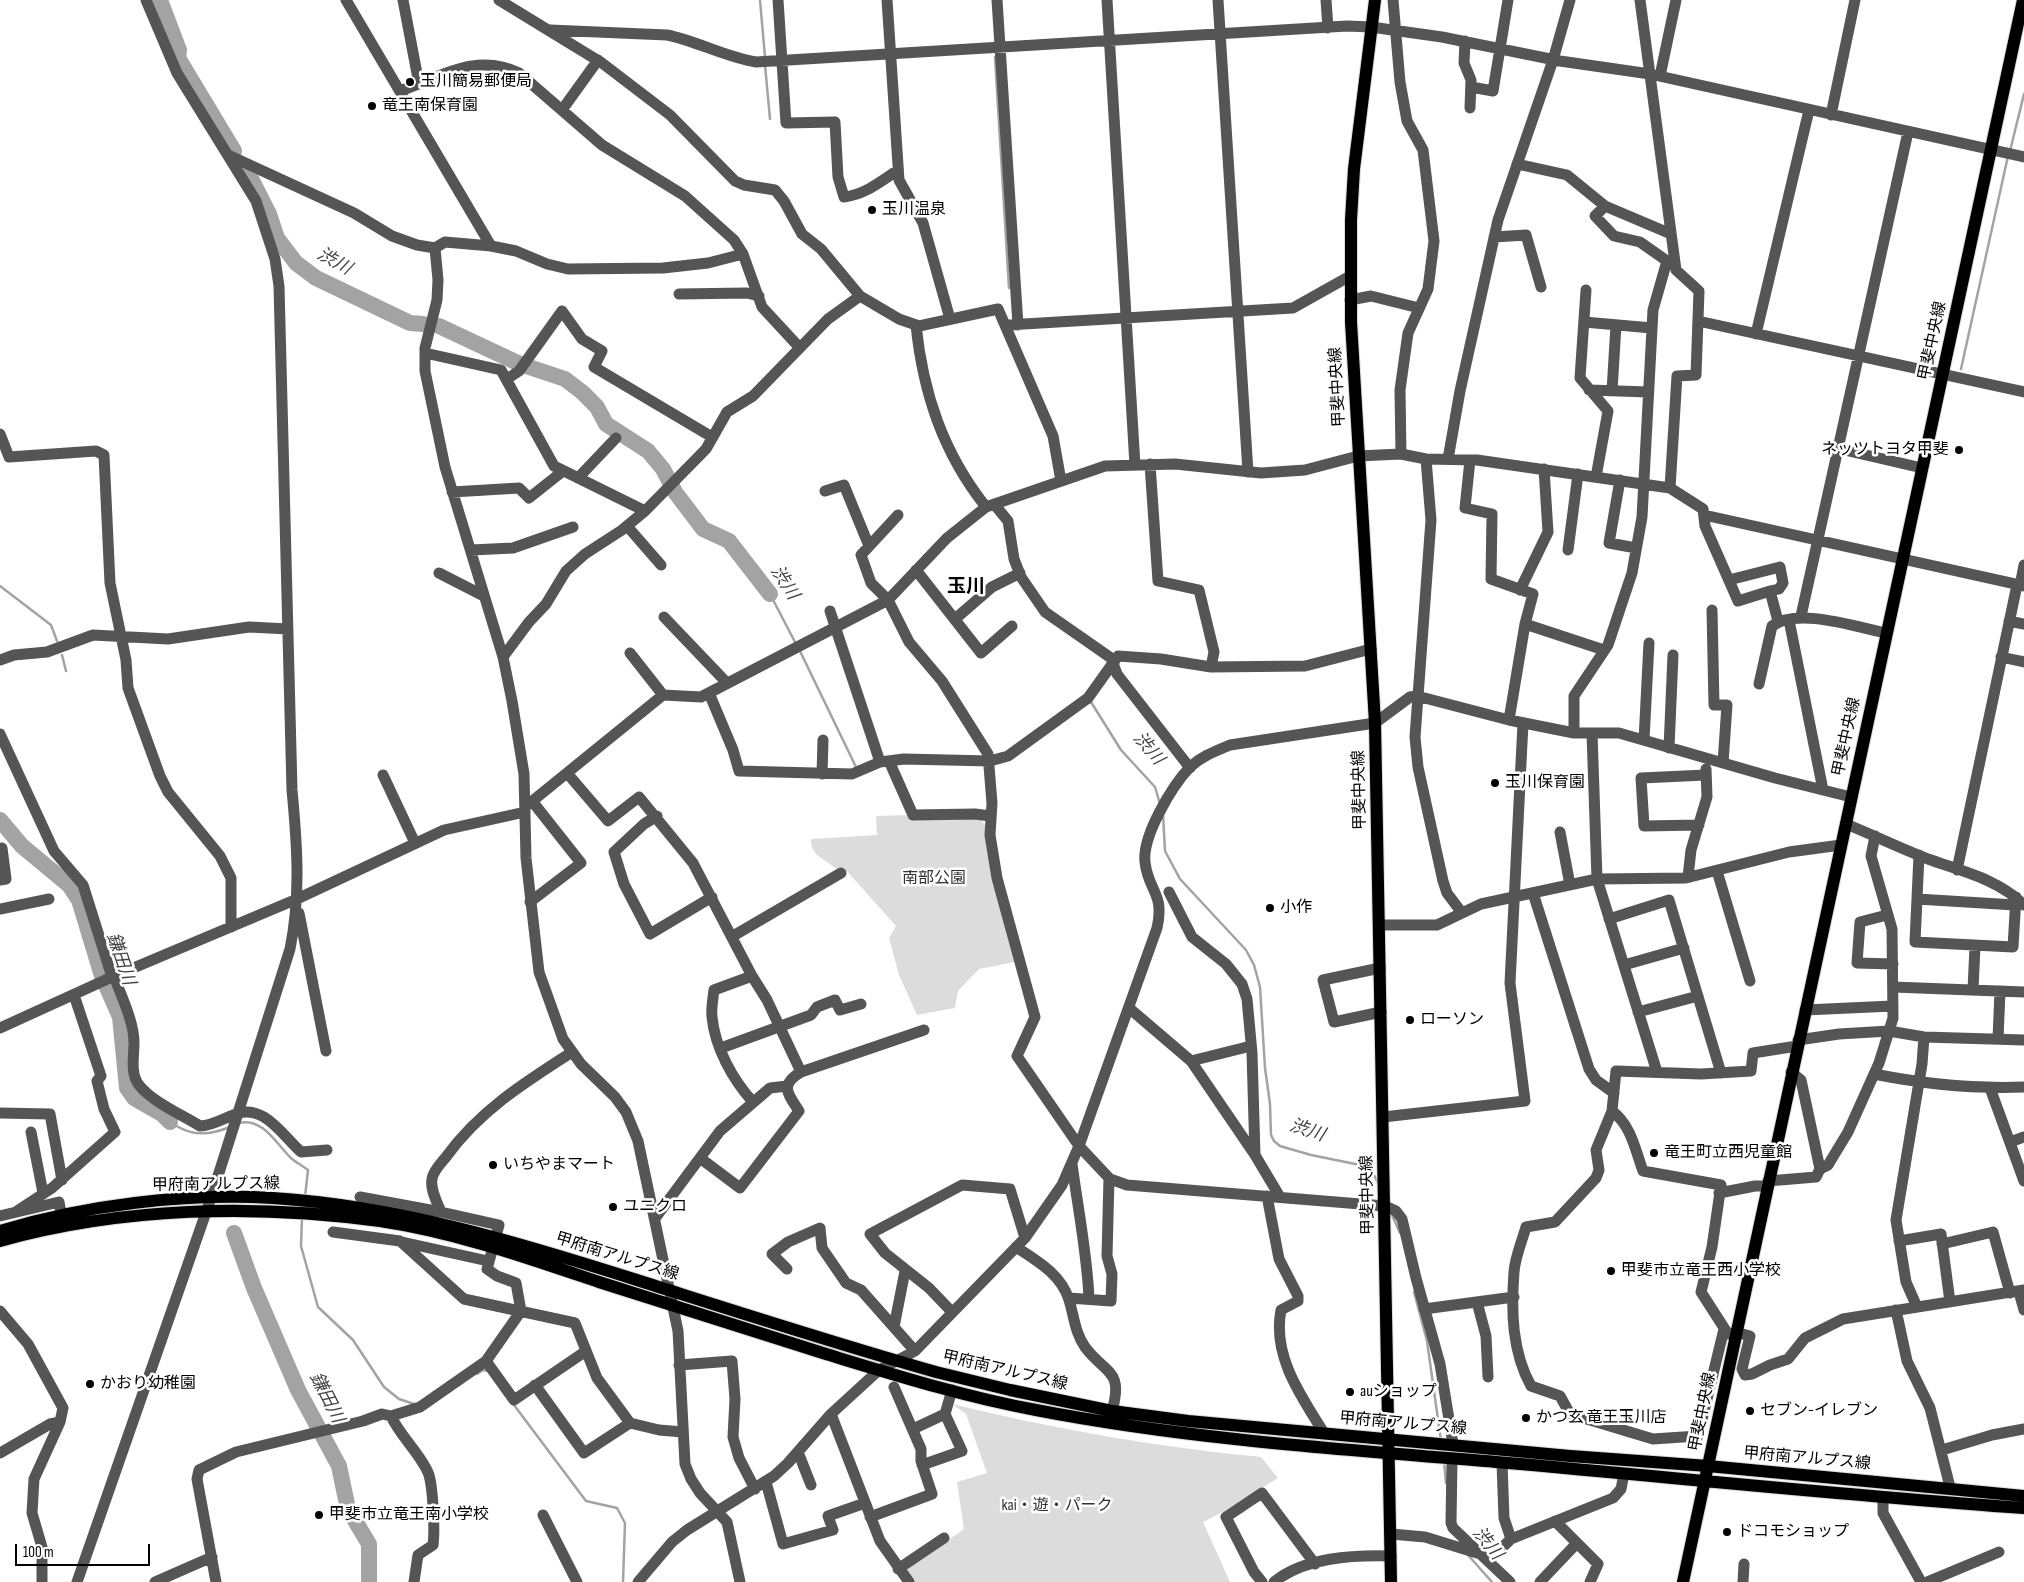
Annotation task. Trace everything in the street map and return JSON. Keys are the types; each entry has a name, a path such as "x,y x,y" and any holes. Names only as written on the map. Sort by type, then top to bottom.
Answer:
{"main road":[{"name":"甲斐中央線","path":"1375,0 1354,168 1350,300 1375,723 1390,1439 1391,1582"},
{"name":"甲斐中央線","path":"1682,1582 1708,1466 1731,1332 1767,1184 1798,1043 2023,0"},
{"name":"甲府南アルプス線","path":"0,1241 63,1221 130,1204 211,1198 271,1198 337,1205 413,1217 674,1306 879,1370 1029,1409 1112,1424 1191,1435 1452,1460 2024,1508"},
{"name":"甲府南アルプス線","path":"0,1231 63,1221 205,1212 280,1212 382,1222 493,1243 670,1290 897,1361 1010,1390 1112,1411 1188,1421 1570,1456 1950,1487 2024,1496"}],"street":[{"path":"77,1582 211,1198 290,949 297,899 298,846 292,790 279,286 266,227 244,179 177,73 146,0"},
{"path":"346,0 491,246"},
{"path":"402,0 419,84"},
{"path":"499,0 598,60 670,115 735,182 744,186 775,190 784,200 802,234 821,249 860,296 899,319 916,325 998,309 1012,325"},
{"path":"778,0 786,124 835,122 838,177 844,196 853,196 882,182 898,170"},
{"path":"887,0 898,180 923,223 950,319"},
{"path":"997,0 1012,325 1053,436 1061,481"},
{"path":"1107,0 1135,465"},
{"path":"1218,0 1248,472"},
{"path":"1326,0 1328,28"},
{"path":"1393,0 1400,82 1407,121 1423,150 1433,224 1431,272 1428,289 1408,333 1400,390 1402,454"},
{"path":"1470,87 1493,91 1508,0"},
{"path":"1448,459 1460,391 1494,237 1570,0"},
{"path":"1574,733 1574,696 1604,650 1632,574 1642,518 1652,310 1671,261 1671,234 1655,75 1640,0"},
{"path":"1655,75 1676,0"},
{"path":"1831,115 1855,0"},
{"path":"550,30 666,35 739,60 782,62 890,54 1371,27 1499,47 1552,60 1655,75 2024,157"},
{"path":"1465,41 1464,63 1471,80 1470,108"},
{"path":"562,110 598,60"},
{"path":"400,91 473,64 504,65 519,73 602,145 685,196 734,240 743,254 768,316 800,347"},
{"path":"1756,334 1809,110"},
{"path":"1801,616 1836,448 1908,132"},
{"path":"228,155 354,214 392,236 417,245 435,248 445,242 491,246 568,269 663,268 708,263 743,254"},
{"path":"1517,164 1567,175 1605,206 1671,234"},
{"path":"1605,206 1595,216 1614,236 1640,242 1671,261 1676,270 1699,291 1696,375 1677,376 1670,488"},
{"path":"1494,237 1526,235 1541,287"},
{"path":"435,248 438,280 437,300 425,353 427,383 445,467 471,550 482,595 503,657 528,807 526,858 538,972 553,1015 572,1052 615,1097 634,1126 656,1217 674,1306 685,1464 691,1479 700,1493 727,1522 740,1582"},
{"path":"1012,325 1126,320 1293,308 1350,276"},
{"path":"1586,290 1580,378 1608,412 1596,476"},
{"path":"679,294 747,293 759,296"},
{"path":"503,657 529,622 546,604 566,571 585,554 645,512 706,449 727,412 753,396 828,319 860,296"},
{"path":"1350,300 1371,296 1419,308"},
{"path":"507,379 522,366 562,311 582,339 602,351 594,367 712,437"},
{"path":"1698,321 2024,392"},
{"path":"1584,322 1652,328"},
{"path":"916,325 920,360 931,406 943,438 955,464 990,506 1008,521 1014,559 1020,573 1044,612 1059,624 1105,653 1112,661 1117,674 1190,768"},
{"path":"1612,391 1616,325"},
{"path":"425,353 501,370 554,466 645,512"},
{"path":"1590,390 1648,392"},
{"path":"0,434 9,457 96,451 104,455 110,583 121,636 128,688 160,776 177,806 220,856 231,878 231,927"},
{"path":"578,478 616,438"},
{"path":"1836,448 1922,468"},
{"path":"0,1028 112,977 382,861 415,842 463,825 528,807 663,695 701,697 837,627 888,600 947,538 990,506 1105,466 1175,464 1248,472 1306,470 1358,456 1402,454 1426,459 1470,460 1544,469 1670,488 1703,509 1705,526 1728,580 1738,601 1779,589 1783,583 1780,567 1728,580"},
{"path":"1426,459 1431,520 1415,737 1418,768 1443,881 1447,893 1462,913"},
{"path":"1470,460 1465,508 1492,514 1492,579 1533,594 1525,624 1509,720"},
{"path":"1150,464 1158,581 1199,590 1214,652 1211,667"},
{"path":"1520,590 1548,529 1544,469"},
{"path":"452,492 520,488 529,498 563,471"},
{"path":"1568,550 1578,474"},
{"path":"1620,480 1609,543 1636,548"},
{"path":"825,492 844,485 869,546"},
{"path":"898,515 861,555 871,583 888,600 909,642 942,680 983,744 990,761 992,803 990,835 997,878 1035,1017 1017,1056 1079,1146 1109,1178 1126,1185 1384,1206 1396,1211 1402,1219 1424,1309 1440,1364 1453,1444"},
{"path":"1704,515 2020,586"},
{"path":"627,526 661,565"},
{"path":"471,550 513,548 573,527"},
{"path":"1548,529 1570,532"},
{"path":"1956,870 2009,621 2024,566"},
{"path":"916,570 981,653 1012,626"},
{"path":"439,573 482,595"},
{"path":"955,619 992,587 1020,573"},
{"path":"1770,592 1783,621 1823,790"},
{"path":"1712,610 1714,705 1727,705 1723,763"},
{"path":"830,611 885,761 913,815 975,814 990,816"},
{"path":"1759,684 1772,626 1783,621 1801,616 1886,633"},
{"path":"664,617 727,683"},
{"path":"2009,621 2024,624"},
{"path":"1525,624 1604,650"},
{"path":"0,660 14,655 47,652 93,635 168,639 249,627 288,629"},
{"path":"1644,740 1649,643"},
{"path":"709,693 733,750 739,771 852,774 885,761 904,759 990,761 1008,756 1088,698 1112,661 1118,656 1161,659 1211,667 1305,666 1371,649"},
{"path":"630,653 663,695"},
{"path":"1669,748 1673,655"},
{"path":"2001,657 2024,662"},
{"path":"638,1582 672,1542 766,1482 788,1463 830,1414 879,1370 914,1350 1025,1238 1062,1185 1079,1146 1157,928 1160,914 1159,900 1146,871 1144,859 1147,840 1157,815 1190,768 1209,753 1230,745 1375,723 1410,696 1417,696 1509,720 1574,733 1619,733 1851,797"},
{"path":"1383,1117 1525,1101 1510,983 1523,723"},
{"path":"1592,733 1597,879 1657,1072"},
{"path":"0,734 54,851 83,885 134,1040 132,1064 137,1084 146,1092 200,1126 252,1111 261,1114 301,1152 327,1150"},
{"path":"822,774 823,740"},
{"path":"1688,878 1692,850 1707,797 1706,758"},
{"path":"567,773 608,821 639,797 657,816 693,863 733,936 752,976 768,1000 801,1072"},
{"path":"1699,825 1644,826 1641,778 1706,774"},
{"path":"383,775 415,842"},
{"path":"528,807 581,863 530,902"},
{"path":"657,816 644,824 614,852 624,884 650,934 712,897"},
{"path":"1846,824 2008,890 2018,902 2013,948 1915,942 1919,855"},
{"path":"1560,832 1570,885"},
{"path":"1719,1193 1816,1177 1820,1169 1828,1165 1848,1132 1874,1074 1889,1031 1893,1006 1892,929 1871,856 1875,836"},
{"path":"1379,925 1437,926 1481,904 1597,879 1688,878 1789,852 1841,845"},
{"path":"0,880 6,879 2,848"},
{"path":"1717,871 1750,981"},
{"path":"733,936 841,873"},
{"path":"1169,892 1192,937 1226,964 1242,984 1247,999 1251,1046 1255,1155"},
{"path":"1533,894 1589,1069 1596,1080 1614,1093"},
{"path":"1916,898 2018,902"},
{"path":"0,908 49,899"},
{"path":"297,899 326,1051"},
{"path":"1609,919 1669,900 1721,1073"},
{"path":"1888,915 1860,922 1857,963 1892,964"},
{"path":"1973,990 1975,946"},
{"path":"1624,966 1684,948"},
{"path":"1380,968 1323,980 1334,1022 1381,1012"},
{"path":"752,976 714,990 711,1016 721,1048 738,1086 753,1102"},
{"path":"1893,987 2024,992"},
{"path":"1998,1039 2000,991"},
{"path":"17,1211 62,1180 115,1132 104,1109 97,1081 101,1076 74,995"},
{"path":"1638,1012 1698,996"},
{"path":"721,1048 811,1015 817,1007 835,1000 840,1010 862,1004"},
{"path":"1805,1010 1893,1006"},
{"path":"1129,1008 1191,1060 1255,1155 1280,1197"},
{"path":"700,1158 740,1188 799,1111 788,1095 787,1086 791,1078 801,1072 924,1030"},
{"path":"1731,1332 1698,1436 1653,1438 1570,1414 1560,1396 1531,1386 1518,1356 1514,1336 1514,1271 1526,1227 1555,1222 1596,1178 1599,1170 1596,1150 1612,1111 1616,1070 1721,1073 1751,1071 1753,1053 1840,1034 1889,1031 1924,1037 2024,1040"},
{"path":"1917,1307 1906,1282 1896,1220 1919,1083 1924,1037"},
{"path":"1191,1060 1251,1046"},
{"path":"441,1212 432,1189 432,1179 459,1138 482,1115 519,1085 572,1052"},
{"path":"1791,1072 1801,1080 1820,1169"},
{"path":"1874,1074 1919,1083 1990,1088 2024,1087"},
{"path":"656,1217 720,1130 770,1088 787,1086"},
{"path":"1990,1088 2024,1182"},
{"path":"1612,1111 1623,1119 1628,1128 1643,1171 1720,1185 1712,1247 1701,1292 1731,1332 1750,1336 1742,1369 1745,1375 1788,1360 1805,1338 1843,1319 2018,1292"},
{"path":"0,1114 50,1114 62,1180"},
{"path":"31,1132 43,1193"},
{"path":"2010,1142 2024,1137"},
{"path":"1072,1162 1079,1225 1087,1259 1089,1298"},
{"path":"1068,1298 1111,1301 1112,1274 1107,1256 1109,1178"},
{"path":"952,1312 929,1288 905,1271 885,1253 870,1234 962,1185 1010,1189 1025,1238"},
{"path":"1267,1196 1279,1259 1298,1296 1298,1301 1281,1310 1278,1323 1282,1352 1290,1378 1324,1433"},
{"path":"216,1582 197,1479 199,1470 236,1452 363,1421 382,1414 391,1416 420,1407 486,1361 521,1311 516,1283 490,1273 486,1269 498,1226 441,1212 360,1197"},
{"path":"0,1216 59,1202 63,1221"},
{"path":"787,1269 772,1254 788,1242 820,1228 822,1248 846,1283 861,1290 914,1350"},
{"path":"333,1232 400,1241 488,1261"},
{"path":"1942,1244 1993,1232 2024,1310"},
{"path":"1899,1241 1941,1234 1950,1302"},
{"path":"400,1241 464,1299 575,1323 597,1378 630,1423 659,1430 683,1432"},
{"path":"1016,1247 1050,1270 1068,1298 1076,1329 1085,1347 1110,1372 1118,1392 1112,1411"},
{"path":"894,1327 905,1271"},
{"path":"1424,1309 1514,1297"},
{"path":"1478,1302 1486,1336 1488,1377"},
{"path":"1896,1310 1907,1360 1930,1408 1950,1487"},
{"path":"0,1311 28,1344 63,1408 60,1422 34,1479 32,1512 42,1547 42,1582"},
{"path":"486,1361 514,1400 586,1350"},
{"path":"679,1365 732,1361 735,1399 733,1437 739,1458 755,1489"},
{"path":"536,1386 584,1454 630,1423"},
{"path":"870,1516 932,1494 922,1465 922,1449 894,1386"},
{"path":"922,1465 962,1451 945,1414 952,1390"},
{"path":"830,1414 880,1541 909,1582"},
{"path":"913,1429 945,1414"},
{"path":"391,1416 397,1430 429,1474 434,1535 433,1545 418,1555 414,1582"},
{"path":"0,1453 50,1424 60,1422"},
{"path":"1942,1450 1992,1435 2024,1429"},
{"path":"798,1452 811,1485"},
{"path":"1452,1460 1451,1523 1453,1528 1510,1582"},
{"path":"1502,1463 1504,1518 1511,1539"},
{"path":"1484,1558 1511,1539 1613,1498 1621,1489 1624,1474"},
{"path":"766,1482 783,1544 834,1530 828,1516 865,1502"},
{"path":"1262,1582 1254,1572 1226,1517 1262,1493 1315,1564"},
{"path":"1883,1497 1883,1513 1921,1582"},
{"path":"543,1514 577,1582"},
{"path":"1556,1521 1598,1564 1590,1582"},
{"path":"1391,1534 1425,1537 1484,1558"},
{"path":"898,1568 944,1538"},
{"path":"1540,1582 1577,1543"},
{"path":"1927,1582 1998,1552"},
{"path":"1274,1582 1281,1576 1315,1564 1366,1556 1391,1556"},
{"path":"155,1582 212,1557"},
{"path":"1743,1582 1744,1564"}],"green space":[{"name":"南部公園","path":"908,815 981,820 986,826 1015,962 979,969 958,991 955,1008 917,1015 899,975 889,938 896,926 845,869 838,870 816,854 811,845 811,839 877,835 876,816"},
{"name":"kai・遊・パーク","path":"952,1404 1106,1436 1183,1448 1261,1457 1278,1478 1203,1522 1230,1582 912,1582 905,1571 964,1529 957,1482 987,1473 966,1414"}],"waterway":[{"name":"渋川","path":"160,0 179,50 178,58 234,151"},
{"path":"760,0 765,57"},
{"path":"995,57 1009,288"},
{"path":"765,65 770,119"},
{"path":"2010,151 2024,94"},
{"path":"1961,369 2008,156"},
{"name":"渋川","path":"246,169 269,214 277,238 296,263 316,278 410,323 423,324"},
{"name":"渋川","path":"439,326 520,364 565,379 582,392 597,407 606,424 648,451 663,469 675,492 703,529 729,541 770,594"},
{"path":"0,586 51,625 57,641"},
{"name":"渋川","path":"770,594 796,644"},
{"name":"渋川","path":"799,649 856,767"},
{"path":"62,655 66,671"},
{"name":"渋川","path":"1089,703 1091,702 1121,750 1155,787 1160,804"},
{"name":"渋川","path":"1163,814 1165,851 1180,879 1246,950 1254,965 1260,987 1271,1135 1274,1141 1280,1146 1311,1155 1370,1167 1378,1183"},
{"name":"鎌田川","path":"0,820 22,846 69,885 79,900 102,976 120,1017 127,1088 134,1098 162,1114 170,1122"},
{"path":"150,1108 187,1131 206,1133 230,1127"},
{"path":"239,1123 248,1122 262,1128 292,1159 308,1170 305,1197"},
{"name":"渋川","path":"1391,1213 1400,1233"},
{"path":"302,1217 301,1246 318,1307 353,1340 384,1387 399,1399 414,1404"},
{"name":"鎌田川","path":"234,1233 254,1288 298,1390 339,1466 348,1509 369,1544 369,1582"},
{"name":"渋川","path":"1414,1292 1427,1341 1441,1441"},
{"path":"477,1374 483,1370 488,1371"},
{"path":"514,1405 586,1501 617,1508 625,1523 623,1582"},
{"name":"渋川","path":"1444,1461 1446,1483"},
{"name":"渋川","path":"1468,1555 1492,1582"}],"place":[{"name":"玉川簡易郵便局","path":"410,82"},
{"name":"竜王南保育園","path":"372,106"},
{"name":"玉川温泉","path":"872,210"},
{"name":"ネッツトヨタ甲斐","path":"1959,450"},
{"name":"玉川保育園","path":"1495,783"},
{"name":"小作","path":"1270,908"},
{"name":"ローソン","path":"1410,1020"},
{"name":"竜王町立西児童館","path":"1654,1153"},
{"name":"いちやまマート","path":"493,1165"},
{"name":"ユニクロ","path":"613,1207"},
{"name":"甲斐市立竜王西小学校","path":"1611,1271"},
{"name":"かおり幼稚園","path":"90,1384"},
{"name":"auショップ","path":"1350,1392"},
{"name":"セブン-イレブン","path":"1750,1411"},
{"name":"かつ玄 竜王玉川店","path":"1526,1418"},
{"name":"甲斐市立竜王南小学校","path":"319,1515"},
{"name":"ドコモショップ","path":"1727,1532"}],"district":[{"name":"玉川","path":"966,587"}]}
